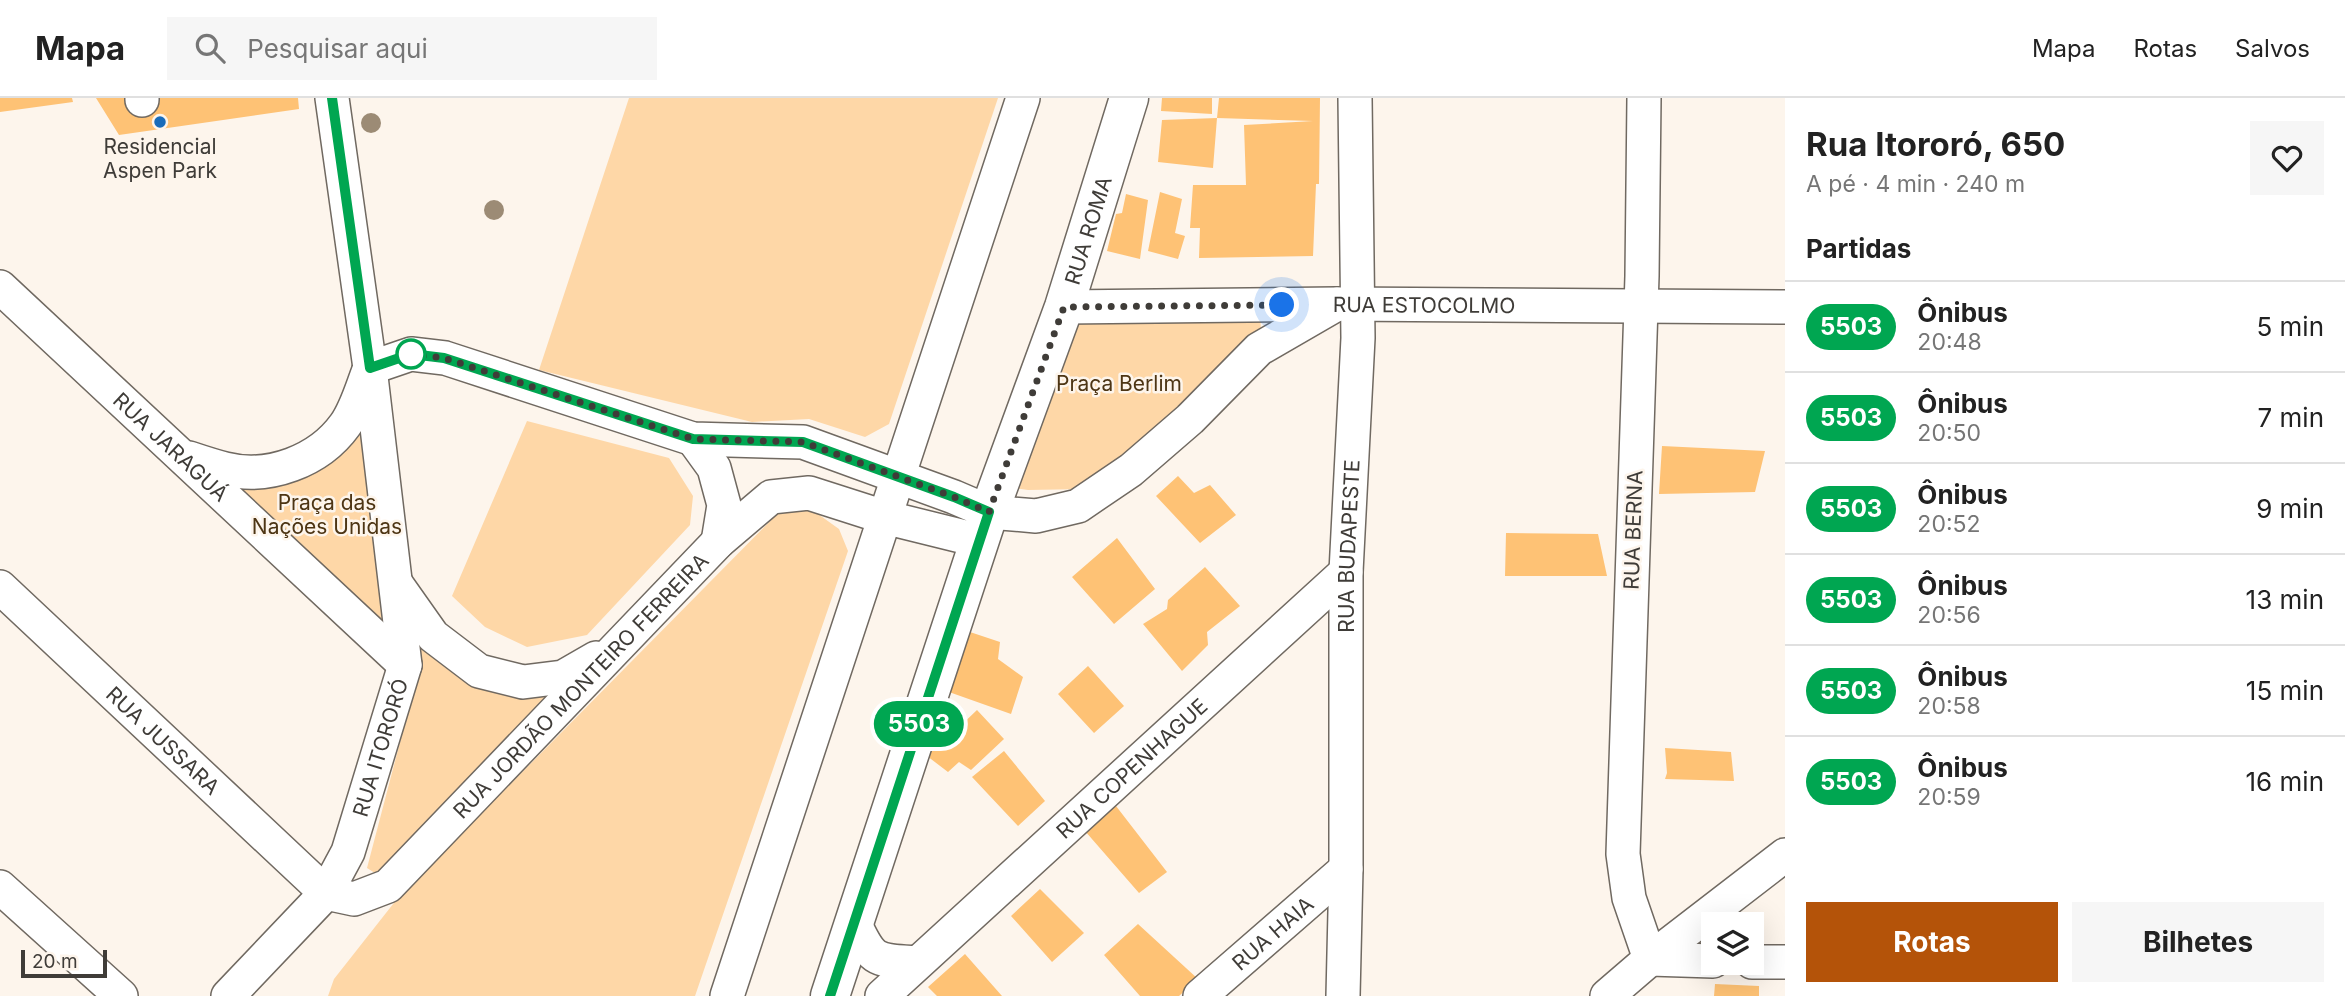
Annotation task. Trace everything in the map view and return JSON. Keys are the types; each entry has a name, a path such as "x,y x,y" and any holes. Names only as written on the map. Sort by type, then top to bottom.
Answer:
{"main road":[{"name":"RUA ROMA","path":"830,996 985,526 1064,307 1129,98"}],"street":[{"name":"RUA ITORORÓ","path":"326,893 348,852 405,665 370,368 332,98"},
{"path":"727,996 1023,98"},
{"name":"RUA BUDAPESTE","path":"1343,996 1346,869 1347,305 1355,98"},
{"name":"RUA BERNA","path":"1644,98 1623,854 1629,898 1650,959"},
{"name":"RUA JARAGUÁ","path":"0,287 405,665"},
{"path":"181,455 227,470 259,471 293,465 323,450 346,424 370,368 411,354 444,358 693,439 803,442 954,497 985,526 1078,506 1130,470 1190,419 1259,349 1347,305"},
{"name":"RUA ESTOCOLMO","path":"1064,307 1785,307"},
{"path":"693,439 714,468 724,505 718,542"},
{"name":"RUA JORDÃO MONTEIRO FERREIRA","path":"326,893 354,899 387,886 718,542 771,498 809,493 884,517 985,526"},
{"name":"RUA COPENHAGUE","path":"882,996 1346,572"},
{"path":"394,581 433,636 479,671 523,682 563,677 622,643"},
{"name":"RUA JUSSARA","path":"0,587 326,893"},
{"path":"1607,996 1650,959 1785,855"},
{"name":"RUA HAIA","path":"1200,996 1346,869"},
{"path":"0,887 121,996"},
{"path":"228,996 326,893"},
{"path":"854,922 869,952 881,961 917,963"},
{"path":"1650,959 1701,961"},
{"path":"1764,962 1785,962"}],"green space":[{"path":"629,98 998,98 889,424 865,437 809,419 752,422 539,370"},
{"name":"Praça Berlim","path":"1260,314 1261,331 1199,401 1086,489 1028,490 1008,487 1070,315"},
{"path":"527,421 669,458 693,496 690,525 587,635 527,647 485,627 452,596"},
{"name":"Praça das Nações Unidas","path":"361,434 385,625 232,484 270,487 303,478 333,460"},
{"path":"811,509 839,529 848,551 695,996 328,996 334,979 397,899 779,512"},
{"path":"416,639 471,686 524,698 564,687 378,875 367,868 420,666"}],"building":[{"path":"0,98 72,98 73,102 0,112"},
{"name":"Residencial Aspen Park","path":"96,98 298,98 299,109 119,135"},
{"path":"1162,98 1212,98 1212,114 1161,111"},
{"path":"1219,98 1320,98 1319,184 1316,184 1313,256 1199,258 1200,228 1190,228 1193,185 1246,185 1244,125 1313,121 1217,118"},
{"path":"1217,118 1213,168 1158,162 1162,120"},
{"path":"1160,192 1182,199 1175,233 1185,236 1178,259 1148,251"},
{"path":"1126,194 1148,200 1140,259 1107,251 1116,214 1122,213"},
{"path":"1662,446 1765,451 1755,492 1659,494"},
{"path":"1178,476 1194,493 1210,485 1236,515 1200,543 1156,496"},
{"path":"1506,533 1598,534 1607,576 1505,576"},
{"path":"1117,538 1155,589 1114,624 1072,577"},
{"path":"1205,567 1240,606 1207,632 1208,645 1182,671 1143,624 1167,609 1168,600"},
{"path":"970,632 1000,642 998,659 1023,677 1011,714 949,692"},
{"path":"1088,666 1124,706 1094,733 1058,694"},
{"path":"977,710 1004,739 971,770 959,762 948,772 927,756 940,722 953,733"},
{"path":"1665,748 1731,752 1734,781 1665,779"},
{"path":"1004,751 1045,801 1018,826 972,777"},
{"path":"1116,806 1167,872 1139,893 1085,831"},
{"path":"1040,889 1084,933 1052,962 1011,916"},
{"path":"1138,924 1198,979 1179,996 1140,996 1104,955"},
{"path":"965,954 1002,996 937,996 928,987"},
{"path":"1715,984 1759,986 1759,996 1714,996"}],"bus line":[{"name":"5503","path":"332,98 370,368 411,354 444,358 693,439 803,442 989,512 830,996"}],"place":[{"name":"Residencial Aspen Park","path":"160,122"}],"route":[{"path":"411,354 444,358 693,439 803,442 989,512 1064,307 1282,305"}]}
